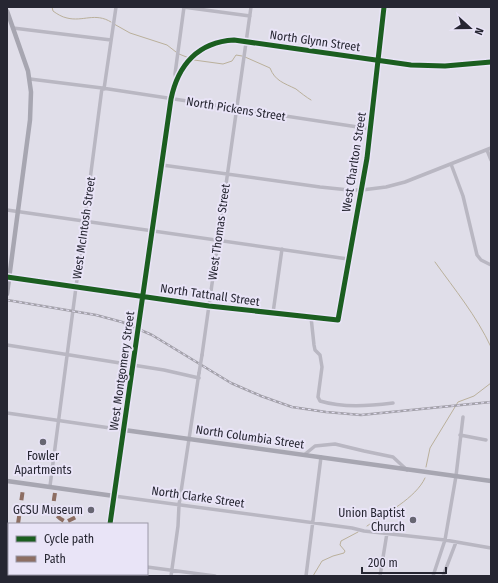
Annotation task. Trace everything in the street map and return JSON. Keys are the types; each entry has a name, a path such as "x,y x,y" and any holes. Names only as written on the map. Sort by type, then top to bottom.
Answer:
{"main road":[{"path":"7,11 8,18 24,58 30,79 31,106 7,294"},
{"name":"North Glynn Street","path":"176,79 187,62 204,49 223,42 234,40 411,65 444,66 491,62"},
{"name":"West Montgomery Street","path":"110,523 143,303 171,99 176,79"},
{"name":"North Columbia Street","path":"124,430 491,481"},
{"name":"North Clarke Street","path":"7,481 114,496"}],"street":[{"name":"West McIntosh Street","path":"50,486 103,89 116,7"},
{"path":"184,7 250,16"},
{"name":"West Montgomery Street","path":"176,79 175,74 184,7"},
{"name":"West Thomas Street","path":"171,576 178,526 179,505 190,439 251,7"},
{"name":"West Charlton Street","path":"338,320 348,259 368,158 384,7"},
{"path":"12,28 111,40"},
{"name":"North Pickens Street","path":"30,79 371,129"},
{"path":"162,165 334,189 362,190 398,184 489,149 491,160"},
{"path":"451,164 464,196 478,255 481,260 491,265"},
{"path":"7,210 348,259"},
{"path":"272,313 282,249"},
{"name":"North Tattnall Street","path":"8,278 209,306 338,320"},
{"path":"311,317 315,350 320,355 322,367 318,396 320,401 350,406 368,406 393,402"},
{"path":"7,345 199,375"},
{"name":"North Columbia Street","path":"7,413 124,430"},
{"path":"433,576 445,540 456,476 463,417"},
{"path":"460,435 486,440"},
{"path":"304,455 315,446 335,444 364,452 393,457 407,470"},
{"path":"306,576 322,458"},
{"name":"North Clarke Street","path":"114,496 445,540"},
{"path":"380,576 387,533"},
{"path":"445,540 491,548"},
{"path":"443,576 456,542"},
{"path":"148,567 215,576"}],"waterway":[{"path":"52,7 53,11 65,18 78,19 94,17 111,22"},
{"path":"114,24 130,33 167,45 176,52"},
{"path":"179,54 189,58"},
{"path":"194,60 223,64 232,61 236,55 242,56"},
{"path":"245,57 270,68 277,79 296,89 311,100"},
{"path":"435,262 472,313 491,347"},
{"path":"426,467 430,448 458,402 474,396 491,383"},
{"path":"367,526 407,499 415,492 425,478"},
{"path":"313,576 322,561 344,553 345,551 340,545 341,541 358,532"}],"railway":[{"path":"7,300 96,315 122,322 152,335 231,383 292,407 361,415 491,402"}],"marked path":[{"path":"18,523 23,489"},
{"path":"55,493 54,509 57,515 64,521"},
{"path":"68,521 78,516 79,513"}],"cycle path":[{"path":"7,277 209,306 338,320 367,158 384,7"},
{"path":"110,523 171,99 174,87 185,66 200,51 210,45 234,40 411,65 445,66 491,62"}],"place":[{"name":"Fowler Apartments","path":"43,442"},
{"name":"GCSU Museum","path":"91,510"},
{"name":"Union Baptist Church","path":"413,520"}]}
